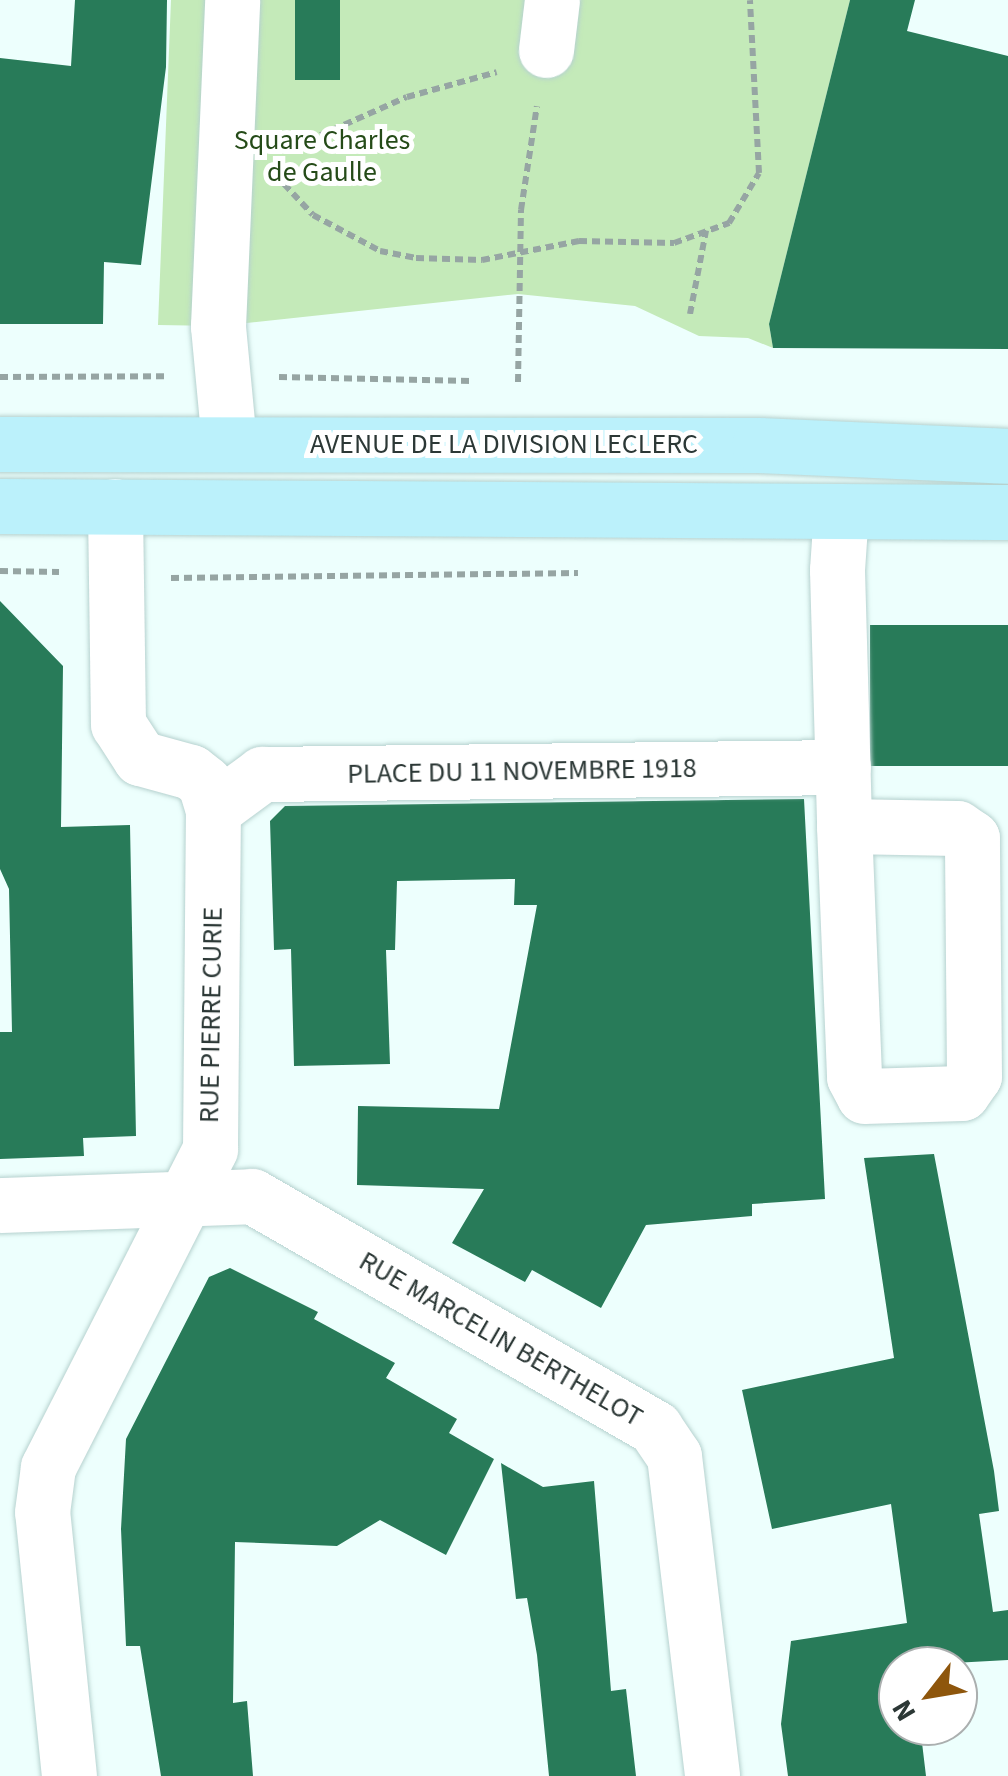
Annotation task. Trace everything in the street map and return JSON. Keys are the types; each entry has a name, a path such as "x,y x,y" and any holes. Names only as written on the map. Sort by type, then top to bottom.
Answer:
{"main road":[{"name":"AVENUE DE LA DIVISION LECLERC","path":"0,444 759,444 1008,456"},
{"path":"0,506 288,512 1008,512"}],"street":[{"path":"229,443 218,326 232,0"},
{"path":"115,506 119,572 118,724 140,758 191,772 205,784 213,810"},
{"path":"840,511 844,826 854,1078 864,1096 962,1094 974,1076 972,838 956,828 844,826"},
{"name":"PLACE DU 11 NOVEMBRE 1918","path":"213,810 262,774 844,767"},
{"name":"RUE PIERRE CURIE","path":"69,1776 42,1512 48,1467 210,1149 213,810"},
{"name":"RUE MARCELIN BERTHELOT","path":"0,1205 184,1194 252,1196 655,1428 674,1456 712,1776"}],"path":[{"path":"276,176 313,215 380,250 482,260 580,241 674,243 729,224 759,172 750,0"},
{"path":"282,153 407,96 479,80 549,25"},
{"path":"518,382 520,254 549,25"},
{"path":"690,314 707,230"},
{"path":"0,571 119,572 165,578 589,572"}],"green space":[{"name":"Square Charles de Gaulle","path":"171,0 850,0 769,324 773,348 748,338 699,336 635,306 518,294 218,326 158,325"}],"building":[{"path":"75,0 167,0 166,67 141,265 104,262 103,324 0,324 0,58 71,66"},
{"path":"295,0 340,0 340,80 295,80"},
{"path":"850,0 915,0 907,31 1008,56 1008,349 773,348 769,324"},
{"path":"0,601 63,666 61,827 130,825 136,1136 83,1138 84,1156 0,1159 0,1032 12,1032 9,889 0,869"},
{"path":"870,625 1008,625 1008,766 870,766"},
{"path":"804,799 825,1199 752,1204 752,1216 646,1225 601,1308 532,1270 525,1282 452,1243 484,1189 357,1185 358,1106 499,1109 537,905 514,905 515,879 397,881 395,950 386,950 390,1064 294,1066 291,949 274,950 270,821 285,806"},
{"path":"934,1154 994,1471 999,1511 979,1514 993,1612 1008,1610 1008,1660 978,1662 978,1646 878,1646 878,1746 922,1746 926,1776 788,1776 781,1724 791,1641 907,1623 891,1504 772,1529 742,1390 894,1358 864,1158"},
{"path":"230,1268 318,1312 314,1319 395,1363 386,1378 457,1419 449,1433 494,1459 446,1555 380,1520 337,1546 235,1542 233,1703 247,1701 253,1776 161,1776 140,1646 126,1646 121,1529 126,1439 209,1277"},
{"path":"501,1463 543,1487 594,1481 611,1691 626,1689 636,1776 549,1776 537,1655 527,1598 516,1599"}]}
